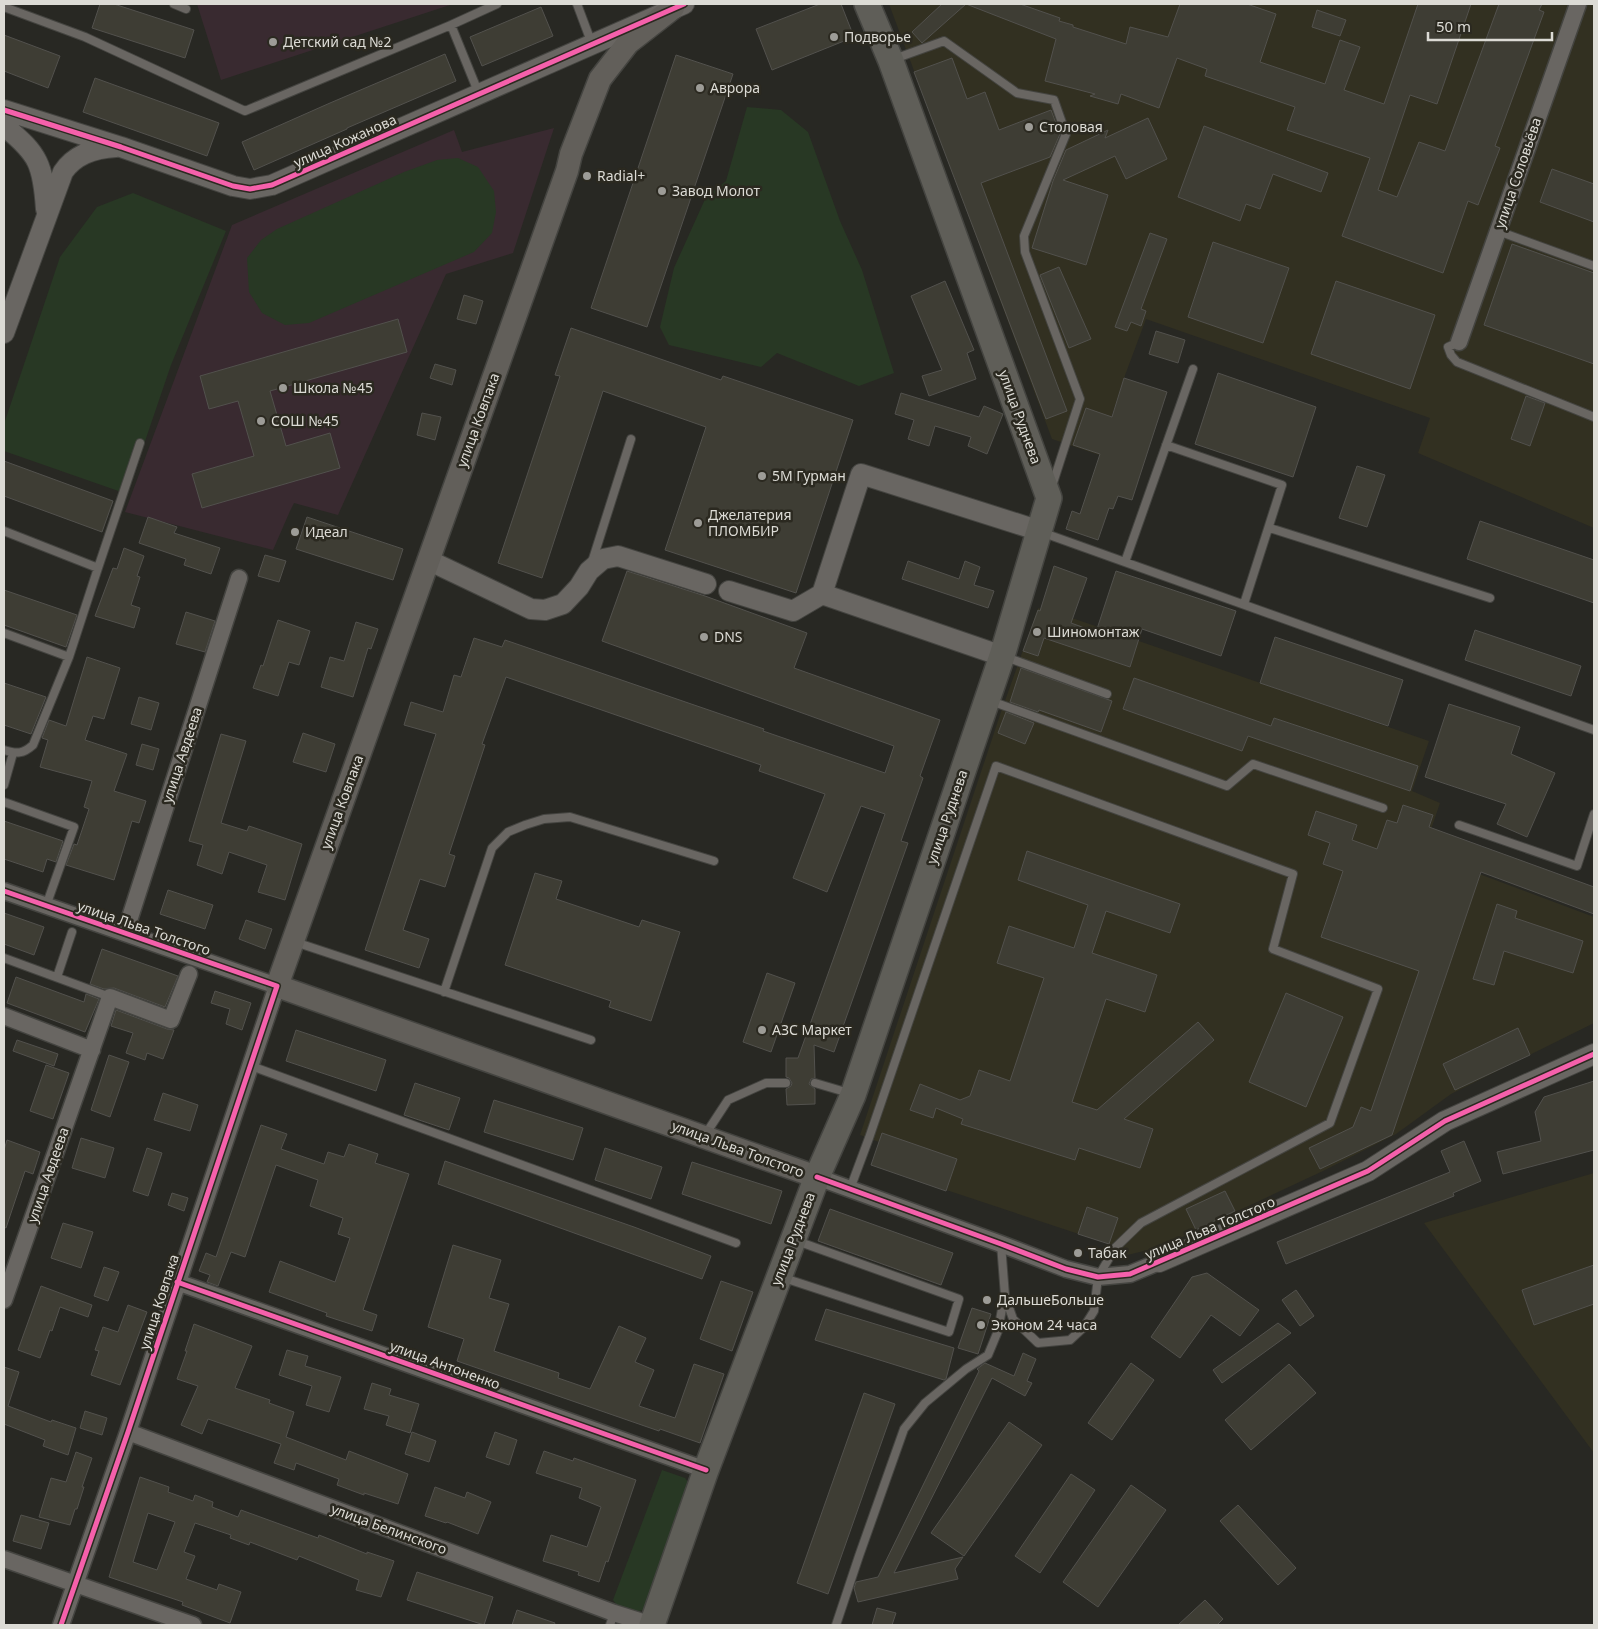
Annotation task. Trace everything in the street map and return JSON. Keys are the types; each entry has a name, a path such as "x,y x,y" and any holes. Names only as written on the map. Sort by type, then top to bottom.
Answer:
{"main road":[{"name":"улица Руднева","path":"652,1625 706,1470 779,1276 817,1177 853,1095 1002,656 1049,498 891,61 867,4"},
{"name":"улица Ковпака","path":"277,986 567,171 571,154 600,79 628,43 679,6"},
{"name":"улица Льва Толстого","path":"277,986 817,1177"}],"street":[{"name":"улица Соловьёва","path":"1458,342 1578,4"},
{"name":"улица Кожанова","path":"4,110 121,147 233,186 250,189 272,185 679,6"},
{"path":"4,126 24,142 39,164 43,175 47,216"},
{"path":"4,333 60,178 67,166 84,154 100,149 121,147"},
{"path":"729,591 793,611 822,594 861,474 1040,531"},
{"path":"428,560 531,609 545,610 563,604 579,587 589,571 603,559 618,556 706,584"},
{"name":"улица Авдеева","path":"125,933 239,578"},
{"path":"822,594 1002,656"},
{"name":"улица Льва Толстого","path":"4,891 277,986"},
{"path":"110,997 172,1020 189,974"},
{"name":"улица Ковпака","path":"60,1625 128,1432 277,986"},
{"name":"улица Авдеева","path":"4,1300 110,997"},
{"path":"4,1016 92,1050"},
{"name":"улица Льва Толстого","path":"817,1177 1066,1269 1098,1277 1130,1274 1368,1171 1445,1121 1594,1054"},
{"name":"улица Антоненко","path":"177,1282 706,1470"},
{"name":"улица Белинского","path":"128,1432 612,1619 652,1625"},
{"path":"4,1559 193,1625"}],"lane":[{"path":"174,4 186,9"},
{"path":"4,7 85,37 246,111 498,4"},
{"path":"578,4 592,44"},
{"path":"451,25 479,94"},
{"path":"891,61 944,42 1017,93 1054,100 1057,108 1066,134 1024,236 1025,252 1080,399 1049,498"},
{"path":"1498,231 1594,266"},
{"path":"1458,342 1448,347 1451,355 1457,362 1594,417"},
{"path":"1125,562 1193,369"},
{"path":"589,571 631,439"},
{"path":"4,750 13,753 24,752 33,745 68,657 140,442"},
{"path":"1166,446 1282,485 1270,528 1244,604"},
{"path":"1270,528 1490,598"},
{"path":"4,531 98,568"},
{"path":"1040,531 1594,730"},
{"path":"4,633 68,657"},
{"path":"1002,656 1107,694"},
{"path":"987,699 1227,786 1253,764 1384,808"},
{"path":"4,785 13,753"},
{"path":"850,1188 872,1129 996,766 1293,874 1273,949 1378,989 1330,1123 1141,1224 1115,1248 1098,1277 1094,1311 1084,1328 1070,1340 1038,1343 1012,1319 1005,1296 1001,1244"},
{"path":"4,802 74,827 46,906"},
{"path":"1459,825 1577,866 1594,814"},
{"path":"444,992 492,848 508,832 544,819 570,817 714,861"},
{"path":"57,977 72,932"},
{"path":"293,941 591,1040"},
{"path":"4,958 110,997"},
{"path":"250,1066 736,1243"},
{"path":"703,1137 728,1100 766,1083 786,1083"},
{"path":"815,1083 853,1095"},
{"path":"779,1276 949,1332 959,1299 793,1240"},
{"path":"836,1625 904,1429 925,1404 966,1369 988,1355 998,1331 1005,1296"}],"shaded area":[{"name":"Детский сад №2","path":"197,4 453,4 221,80"},
{"path":"889,4 1594,4 1594,528 1418,453 1430,418 1146,319 1124,378 1099,455 1052,439"},
{"name":"Школа №45","path":"554,128 513,253 446,274 338,515 294,503 273,550 125,512 232,225 454,130 462,152"},
{"path":"1038,608 1075,619 1429,741 1412,791 1440,803 1423,853 1594,917 1594,1023 1451,1094 1396,1134 1323,1171 1161,1247 1123,1256 1109,1244 871,1165 879,1142 860,1135 1001,712"},
{"path":"1594,1173 1594,1453 1424,1223"}],"green space":[{"path":"747,107 781,110 808,132 840,221 862,270 894,373 859,386 777,353 761,367 669,345 660,327 674,268 706,197 726,181"},
{"path":"458,158 478,167 494,191 496,212 492,233 474,252 309,323 285,325 262,313 249,292 247,258 261,240 277,229 404,172 437,160"},
{"path":"133,193 226,231 171,365 127,494 4,451 4,424 60,257 97,207"},
{"path":"662,1470 685,1478 691,1486 650,1606 640,1611 625,1610 613,1600"}],"building":[{"path":"100,4 114,4 194,30 185,58 92,28"},
{"path":"820,4 841,4 854,37 772,70 756,29"},
{"path":"942,4 966,4 922,43 912,32"},
{"path":"966,4 1020,4 1060,18 1059,21 1073,25 1073,27 1126,44 1130,27 1168,37 1180,4 1247,4 1276,14 1260,62 1325,84 1340,40 1360,47 1344,90 1384,104 1418,4 1471,4 1437,104 1410,95 1378,190 1397,197 1419,142 1445,151 1499,4 1542,4 1539,10 1544,12 1495,146 1500,148 1478,205 1468,201 1443,273 1342,236 1370,158 1287,130 1295,107 1205,76 1207,69 1177,58 1159,108 1121,94 1118,104 1090,96 1095,94 1045,81 1056,39"},
{"path":"541,7 553,36 482,66 470,37"},
{"path":"1317,10 1346,20 1340,36 1312,27"},
{"path":"4,35 60,56 48,88 4,71"},
{"path":"445,54 456,81 254,170 242,142"},
{"path":"676,55 733,74 647,327 591,308"},
{"path":"952,58 967,99 985,92 999,130 1051,110 1060,134 1050,157 981,183 1067,411 1046,419 914,72"},
{"path":"95,78 219,123 207,156 83,112"},
{"path":"1148,118 1167,159 1126,179 1115,156 1063,180 1108,195 1086,265 1032,248 1053,181 1066,150 1108,130 1105,138"},
{"path":"1204,126 1328,173 1321,192 1273,174 1260,209 1246,204 1240,221 1178,197"},
{"path":"1552,169 1594,184 1594,222 1540,202"},
{"path":"1150,233 1167,239 1141,309 1146,311 1141,326 1131,322 1127,331 1115,327"},
{"path":"1213,242 1289,268 1263,343 1188,317"},
{"path":"1512,244 1594,273 1594,364 1484,325"},
{"path":"1059,267 1091,339 1069,348 1040,275"},
{"path":"945,281 974,350 967,353 976,379 929,396 922,376 942,370 911,296"},
{"path":"1336,281 1435,315 1410,389 1311,354"},
{"path":"464,295 483,301 476,324 457,319"},
{"name":"СОШ №45","path":"398,319 407,352 270,391 286,446 330,433 340,468 202,508 192,474 254,456 238,401 209,409 200,376"},
{"path":"571,328 721,380 723,376 853,420 796,593 665,550 706,427 603,391 542,578 498,563 560,376 555,375"},
{"path":"1156,331 1185,340 1178,363 1149,354"},
{"path":"435,364 456,370 452,385 430,378"},
{"path":"1218,373 1316,407 1293,477 1195,444"},
{"path":"1124,378 1167,392 1132,500 1118,496 1113,509 1109,508 1098,540 1066,529 1072,511 1080,514 1100,454 1073,445 1086,408 1112,417"},
{"path":"901,393 979,417 984,406 1003,414 987,454 968,446 971,437 935,426 929,446 908,439 914,420 895,414"},
{"path":"1526,396 1545,403 1530,446 1511,439"},
{"path":"422,413 441,417 435,440 417,435"},
{"path":"4,461 113,501 102,532 4,496"},
{"path":"1357,466 1385,475 1367,527 1339,518"},
{"path":"148,517 177,527 174,533 220,548 211,574 184,565 186,559 139,543"},
{"path":"307,517 403,549 393,580 296,549"},
{"path":"1480,521 1594,560 1594,603 1467,559"},
{"path":"124,548 144,556 137,576 140,577 131,605 140,608 134,628 95,616 113,568 117,569"},
{"path":"265,555 286,561 279,582 258,576"},
{"path":"908,561 959,579 965,561 980,567 974,585 994,591 988,608 902,579"},
{"path":"1054,566 1087,578 1071,623 1096,632 1116,571 1236,611 1221,656 1142,629 1130,667 1044,638 1038,656 1023,651 1038,610 1040,611"},
{"path":"627,571 705,596 807,633 794,668 940,720 920,776 923,778 901,841 908,843 834,1052 814,1045 815,1078 811,1079 809,1084 815,1089 815,1104 787,1105 786,1089 792,1083 786,1077 786,1058 798,1058 885,814 861,806 827,892 793,878 825,794 759,771 761,765 506,677 482,744 485,745 449,854 455,856 445,887 420,879 403,930 429,939 419,968 365,950 436,734 404,725 411,702 443,712 454,675 461,677 474,638 502,647 505,640 764,729 763,731 885,773 894,746 602,641"},
{"path":"4,590 77,615 66,647 4,625"},
{"path":"186,612 215,621 205,652 176,644"},
{"path":"278,620 310,631 299,665 289,662 278,696 253,688 261,665 263,666"},
{"path":"356,622 378,629 371,649 368,648 353,697 321,687 330,657 344,661"},
{"path":"1475,630 1581,666 1571,696 1465,660"},
{"path":"1275,637 1403,680 1388,726 1260,683"},
{"path":"87,657 120,668 104,719 93,716 85,740 127,754 114,791 146,801 139,823 132,821 114,880 66,865 74,844 77,845 89,809 84,807 92,781 40,767 48,740 42,738 49,720 66,726"},
{"path":"1021,668 1112,701 1101,732 1010,702"},
{"path":"1134,678 1271,726 1274,718 1418,766 1410,791 1248,736 1242,751 1123,709"},
{"path":"4,683 46,697 31,734 4,725"},
{"path":"139,697 159,703 151,730 131,724"},
{"path":"1449,704 1520,727 1511,754 1555,773 1527,837 1497,824 1506,804 1425,777"},
{"path":"1006,712 1034,723 1025,744 998,733"},
{"path":"303,733 335,744 326,772 293,762"},
{"path":"221,734 246,741 221,823 247,831 249,826 302,844 285,900 258,892 267,865 229,852 222,874 197,865 203,845 189,841"},
{"path":"142,744 159,749 153,770 136,765"},
{"path":"1403,805 1433,815 1429,827 1594,887 1594,914 1481,872 1392,1135 1320,1169 1309,1148 1353,1127 1361,1107 1371,1111 1419,971 1321,937 1343,871 1323,864 1330,843 1308,835 1316,811 1357,825 1352,840 1377,849 1387,820 1397,823"},
{"path":"4,821 63,841 56,862 47,859 43,872 4,859"},
{"path":"1027,851 1180,904 1170,933 1106,911 1092,953 1157,975 1145,1012 1106,999 1072,1102 1097,1110 1198,1022 1214,1040 1124,1119 1153,1129 1140,1168 1079,1148 1075,1160 961,1124 963,1119 936,1108 933,1118 910,1110 920,1084 960,1100 970,1096 979,1070 1010,1081 1044,978 997,963 1009,926 1074,948 1088,905 1018,880"},
{"path":"535,873 562,881 556,899 639,927 642,920 680,932 651,1021 609,1007 611,1001 505,965"},
{"path":"168,890 213,905 205,929 160,914"},
{"path":"1497,904 1517,911 1515,918 1583,941 1573,973 1504,951 1494,985 1473,979"},
{"path":"4,913 44,927 34,955 4,944"},
{"path":"246,920 272,929 265,949 239,939"},
{"path":"102,949 178,976 165,1007 114,988 104,989 90,984"},
{"path":"767,973 795,983 771,1052 743,1042"},
{"path":"16,977 84,1002 86,994 99,999 85,1032 7,1003"},
{"path":"215,991 251,1003 242,1030 226,1024 230,1009 211,1003"},
{"path":"1286,993 1343,1017 1306,1107 1249,1082"},
{"path":"116,1010 174,1030 163,1059 147,1053 145,1060 126,1053 133,1033 111,1026"},
{"path":"1518,1028 1530,1055 1455,1090 1443,1064"},
{"path":"296,1030 386,1060 376,1091 286,1061"},
{"path":"17,1040 58,1054 54,1066 13,1051"},
{"path":"109,1055 129,1062 110,1117 91,1110"},
{"path":"46,1065 69,1073 53,1119 30,1111"},
{"path":"1594,1081 1594,1150 1503,1174 1497,1152 1541,1141 1535,1112 1544,1097"},
{"path":"415,1083 460,1098 449,1130 404,1115"},
{"path":"163,1093 198,1105 190,1131 154,1120"},
{"path":"494,1100 583,1128 573,1160 484,1132"},
{"path":"261,1125 287,1134 281,1149 324,1164 328,1152 344,1157 349,1144 378,1154 375,1163 409,1174 363,1310 377,1315 372,1331 326,1316 327,1313 269,1292 280,1261 335,1282 350,1238 338,1234 343,1218 310,1206 318,1180 276,1165 245,1257 231,1252 218,1286 207,1282 210,1275 199,1271 206,1253 216,1257"},
{"path":"882,1133 957,1159 946,1191 871,1165"},
{"path":"81,1138 114,1148 105,1178 72,1168"},
{"path":"7,1140 40,1152 33,1174 25,1171 6,1228 4,1227 4,1150"},
{"path":"1464,1141 1481,1181 1453,1193 1454,1196 1286,1264 1277,1242 1450,1172 1441,1151"},
{"path":"147,1148 162,1153 148,1196 133,1191"},
{"path":"605,1148 662,1167 651,1199 595,1180"},
{"path":"445,1161 711,1256 702,1279 438,1184"},
{"path":"692,1162 782,1191 771,1224 682,1194"},
{"path":"1225,1191 1235,1211 1196,1230 1186,1209"},
{"path":"172,1193 188,1198 184,1211 168,1205"},
{"path":"1087,1207 1118,1218 1109,1244 1078,1234"},
{"path":"830,1209 953,1253 941,1285 818,1241"},
{"path":"63,1223 93,1232 81,1268 51,1258"},
{"path":"453,1245 501,1260 489,1298 509,1304 494,1351 559,1373 558,1378 590,1389 619,1326 646,1338 635,1362 654,1370 639,1406 675,1418 694,1364 724,1374 700,1443 660,1429 659,1431 457,1361 464,1339 428,1327"},
{"path":"1594,1265 1594,1304 1534,1325 1522,1290"},
{"path":"104,1267 119,1272 108,1301 94,1296"},
{"path":"1207,1273 1259,1310 1240,1336 1211,1315 1180,1358 1151,1337 1192,1277"},
{"path":"721,1281 753,1292 732,1351 700,1339"},
{"path":"41,1286 92,1305 88,1317 60,1307 40,1358 18,1350"},
{"path":"1296,1290 1314,1316 1300,1326 1282,1300"},
{"path":"128,1305 147,1312 120,1385 91,1375 99,1351 95,1350 103,1327 118,1332"},
{"path":"972,1308 991,1314 978,1354 958,1348"},
{"path":"826,1309 954,1348 946,1379 944,1380 815,1340"},
{"path":"1278,1323 1291,1333 1222,1383 1213,1370"},
{"path":"194,1324 252,1346 235,1388 270,1400 269,1403 294,1412 286,1437 346,1460 349,1451 408,1474 398,1504 364,1493 364,1495 337,1485 339,1479 296,1463 294,1470 274,1463 281,1444 208,1419 202,1434 181,1425 198,1386 177,1379"},
{"path":"287,1350 308,1356 305,1366 341,1377 329,1412 306,1405 312,1386 279,1375"},
{"path":"1023,1353 1036,1359 1027,1381 1032,1383 1025,1396 992,1378 894,1573 963,1557 955,1569 958,1579 858,1602 854,1588 856,1582 878,1577 979,1371 977,1369 985,1363 1014,1376"},
{"path":"1131,1363 1154,1380 1112,1440 1088,1423"},
{"path":"1289,1364 1316,1393 1251,1450 1225,1420"},
{"path":"4,1367 19,1372 8,1406 51,1422 52,1420 76,1428 68,1455 43,1446 45,1440 4,1424"},
{"path":"372,1383 391,1389 389,1395 419,1404 410,1433 386,1425 389,1416 364,1409"},
{"path":"864,1393 895,1404 828,1594 797,1583"},
{"path":"85,1411 107,1418 102,1435 80,1428"},
{"path":"1009,1422 1042,1445 964,1556 931,1533"},
{"path":"412,1432 436,1441 429,1462 405,1454"},
{"path":"495,1432 517,1440 509,1465 486,1457"},
{"path":"544,1451 573,1461 574,1458 636,1480 608,1562 606,1561 599,1582 578,1575 579,1572 543,1561 551,1535 587,1547 601,1507 579,1498 582,1488 536,1473"},
{"path":"76,1452 92,1458 77,1509 75,1509 70,1525 39,1517 51,1478 66,1482"},
{"path":"1071,1474 1095,1490 1040,1573 1015,1556"},
{"path":"140,1477 169,1487 168,1492 193,1501 195,1495 213,1502 212,1507 238,1517 241,1510 318,1538 319,1535 367,1554 367,1552 394,1561 381,1597 356,1590 359,1580 299,1556 297,1560 250,1542 249,1545 230,1538 231,1535 195,1523 184,1552 195,1556 186,1579 217,1590 219,1584 241,1592 230,1623 182,1605 183,1602 109,1577","holes":["148,1513 175,1522 157,1570 133,1562"]},
{"path":"1131,1485 1166,1510 1098,1607 1063,1582"},
{"path":"435,1487 465,1498 467,1492 491,1502 478,1534 425,1516"},
{"path":"1238,1505 1296,1568 1278,1585 1220,1521"},
{"path":"21,1515 49,1523 41,1549 13,1541"},
{"path":"417,1572 493,1597 484,1625 407,1600"},
{"path":"1205,1600 1223,1619 1217,1625 1178,1625"},
{"path":"877,1608 896,1613 892,1625 872,1625"},
{"path":"517,1610 555,1623 554,1625 512,1625"}],"cycle path":[{"path":"4,110 121,147 233,186 250,189 272,185 684,4"},
{"path":"4,891 277,986 128,1432 61,1625"},
{"path":"817,1177 1066,1269 1098,1277 1130,1274 1368,1171 1445,1121 1594,1054"},
{"path":"177,1282 706,1470"}],"place":[{"name":"Подворье","path":"834,37"},
{"name":"Детский сад №2","path":"273,42"},
{"name":"Аврора","path":"700,88"},
{"name":"Столовая","path":"1029,127"},
{"name":"Radial+","path":"587,176"},
{"name":"Завод Молот","path":"662,191"},
{"name":"Школа №45","path":"283,388"},
{"name":"СОШ №45","path":"261,421"},
{"name":"5М Гурман","path":"762,476"},
{"name":"Джелатерия ПЛОМБИР","path":"698,523"},
{"name":"Идеал","path":"295,532"},
{"name":"Шиномонтаж","path":"1037,632"},
{"name":"DNS","path":"704,637"},
{"name":"АЗС Маркет","path":"762,1030"},
{"name":"Табак","path":"1078,1253"},
{"name":"ДальшеБольше","path":"987,1300"},
{"name":"Эконом 24 часа","path":"981,1325"}]}
